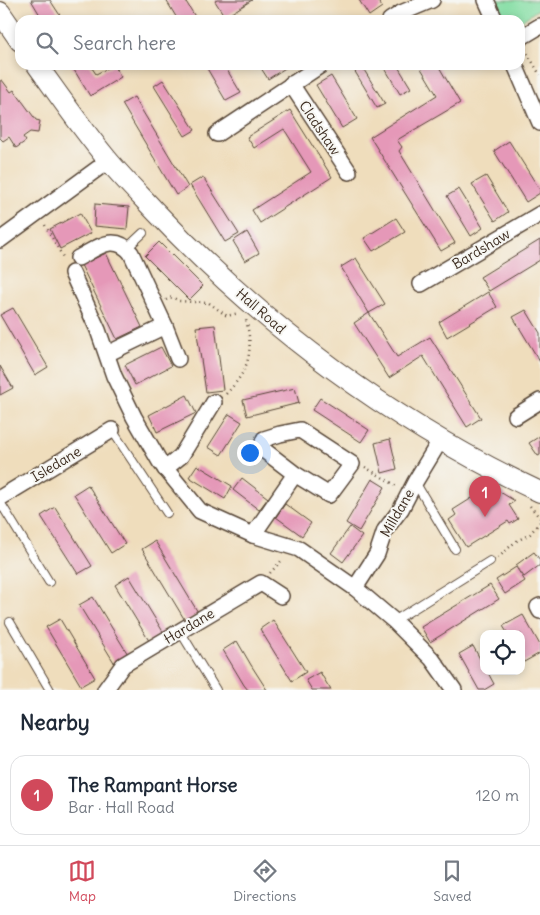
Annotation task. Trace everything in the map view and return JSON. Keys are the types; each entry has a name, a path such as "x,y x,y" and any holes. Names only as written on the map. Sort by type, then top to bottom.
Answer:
{"street":[{"path":"395,11 432,0"},
{"path":"486,0 493,15"},
{"path":"0,12 15,34"},
{"path":"525,39 540,26"},
{"name":"Hall Road","path":"40,70 79,125 108,161 247,308 265,317 353,384 495,471 540,492"},
{"path":"217,134 313,70"},
{"path":"516,70 540,123"},
{"name":"Cladshaw","path":"291,84 349,172"},
{"path":"0,240 108,161"},
{"name":"Bardshaw","path":"421,284 540,214"},
{"path":"78,258 109,243 117,242 127,248 165,326 178,359"},
{"path":"72,273 98,330 114,376 134,417 165,468 200,511 253,535 299,548 355,588 394,621 432,659 454,690"},
{"path":"107,354 165,326"},
{"path":"516,416 540,401"},
{"path":"165,468 181,456 214,402"},
{"name":"Isledane","path":"0,498 112,430"},
{"path":"300,430 352,464 330,495 295,474 261,448 264,439 300,430"},
{"name":"Milldane","path":"355,588 377,554 385,530 401,508 441,439"},
{"path":"253,535 295,474"},
{"path":"261,583 281,596"},
{"name":"Hardane","path":"105,690 123,665 261,583"},
{"path":"540,606 538,608 540,611"}],"lane":[{"path":"127,248 143,233"},
{"path":"112,430 167,512"},
{"path":"412,488 455,549"},
{"path":"0,502 49,582"},
{"path":"394,621 490,561"},
{"path":"10,622 50,690"},
{"path":"180,631 216,690"}],"path":[{"path":"525,48 540,75"},
{"path":"38,212 72,273"},
{"path":"155,305 172,297 179,301 209,303 227,316 247,308 250,343 248,360 234,385 225,395 214,402"},
{"path":"352,464 361,465 412,488"},
{"path":"490,561 497,559 515,542 530,534 540,522"},
{"path":"261,583 280,561 299,548"}],"green space":[{"path":"491,0 540,0 540,8 525,18 525,15 499,15"}],"building":[{"path":"31,0 50,0 60,15 40,15"},
{"path":"166,0 185,0 194,15 175,15"},
{"path":"252,0 228,15 224,15 215,1"},
{"path":"359,0 377,0 382,7 368,15"},
{"path":"74,70 93,70 96,74 104,70 117,70 121,77 90,96"},
{"path":"208,70 227,70 241,93 226,101"},
{"path":"262,70 282,70 268,79"},
{"path":"354,70 364,70 385,104 377,108"},
{"path":"386,70 400,70 411,88 400,94"},
{"path":"422,70 441,70 460,103 397,140 402,147 399,151 455,243 441,251 370,137 437,95"},
{"path":"331,76 357,119 342,128 316,85"},
{"path":"2,80 11,92 14,90 36,120 40,121 38,133 30,132 23,137 26,141 16,148 9,137 3,141 0,138 0,81"},
{"path":"163,80 195,130 185,136 154,86"},
{"path":"134,97 188,187 176,195 122,104"},
{"path":"290,110 332,177 260,223 252,210 311,172 284,129 254,148 247,137"},
{"path":"509,141 540,190 540,193 526,202 494,151"},
{"path":"486,176 508,212 495,221 472,184"},
{"path":"203,177 239,234 225,242 190,185"},
{"path":"459,189 483,228 471,236 447,196"},
{"path":"95,204 129,207 127,229 94,226"},
{"path":"80,213 91,233 60,249 50,229"},
{"path":"396,218 405,232 373,251 364,238"},
{"path":"247,232 259,253 245,261 233,241"},
{"path":"540,240 540,260 489,291 480,277"},
{"path":"159,242 203,286 189,300 145,256"},
{"path":"106,253 142,327 117,339 81,265"},
{"path":"356,258 385,304 369,313 341,267"},
{"path":"488,292 497,307 447,337 439,322"},
{"path":"13,308 48,367 35,375 0,315"},
{"path":"526,310 540,333 540,362 513,317"},
{"path":"369,313 397,357 430,337 481,418 467,427 423,356 389,378 354,323"},
{"path":"215,325 223,390 206,392 196,327"},
{"path":"161,347 171,366 135,385 125,365"},
{"path":"0,366 13,388 0,395"},
{"path":"295,388 299,403 247,416 243,400"},
{"path":"187,395 196,413 157,432 149,415"},
{"path":"320,398 369,430 361,442 312,410"},
{"path":"229,414 242,422 221,455 208,447"},
{"path":"540,436 540,455 538,456 529,443"},
{"path":"390,439 397,469 382,473 375,443"},
{"path":"197,465 232,486 225,499 189,477"},
{"path":"242,478 268,498 259,510 233,490"},
{"path":"372,479 385,487 359,531 346,523"},
{"path":"88,485 125,544 111,553 74,494"},
{"path":"488,488 493,496 500,492 515,501 509,505 518,519 510,524 508,521 466,547 449,520 456,515 453,510"},
{"path":"285,504 311,523 302,536 276,517"},
{"path":"55,507 92,566 78,574 41,516"},
{"path":"350,527 362,536 343,562 331,553"},
{"path":"155,541 199,614 186,622 142,549"},
{"path":"534,552 540,560 540,565 524,577 516,565"},
{"path":"516,567 525,581 505,594 496,580"},
{"path":"129,576 165,635 151,644 115,585"},
{"path":"490,585 499,599 430,642 421,627"},
{"path":"93,597 129,656 115,664 79,605"},
{"path":"523,615 540,645 540,653 525,661 525,630 506,630 503,626"},
{"path":"60,619 95,678 81,686 46,627"},
{"path":"273,620 306,672 292,681 260,629"},
{"path":"237,641 267,690 248,690 244,685 223,650"},
{"path":"473,646 480,659 480,675 489,675 494,684 484,690 479,690 459,654"},
{"path":"320,672 331,690 312,690 306,680"}],"place":[{"name":"The Rampant Horse","path":"485,517"}]}
